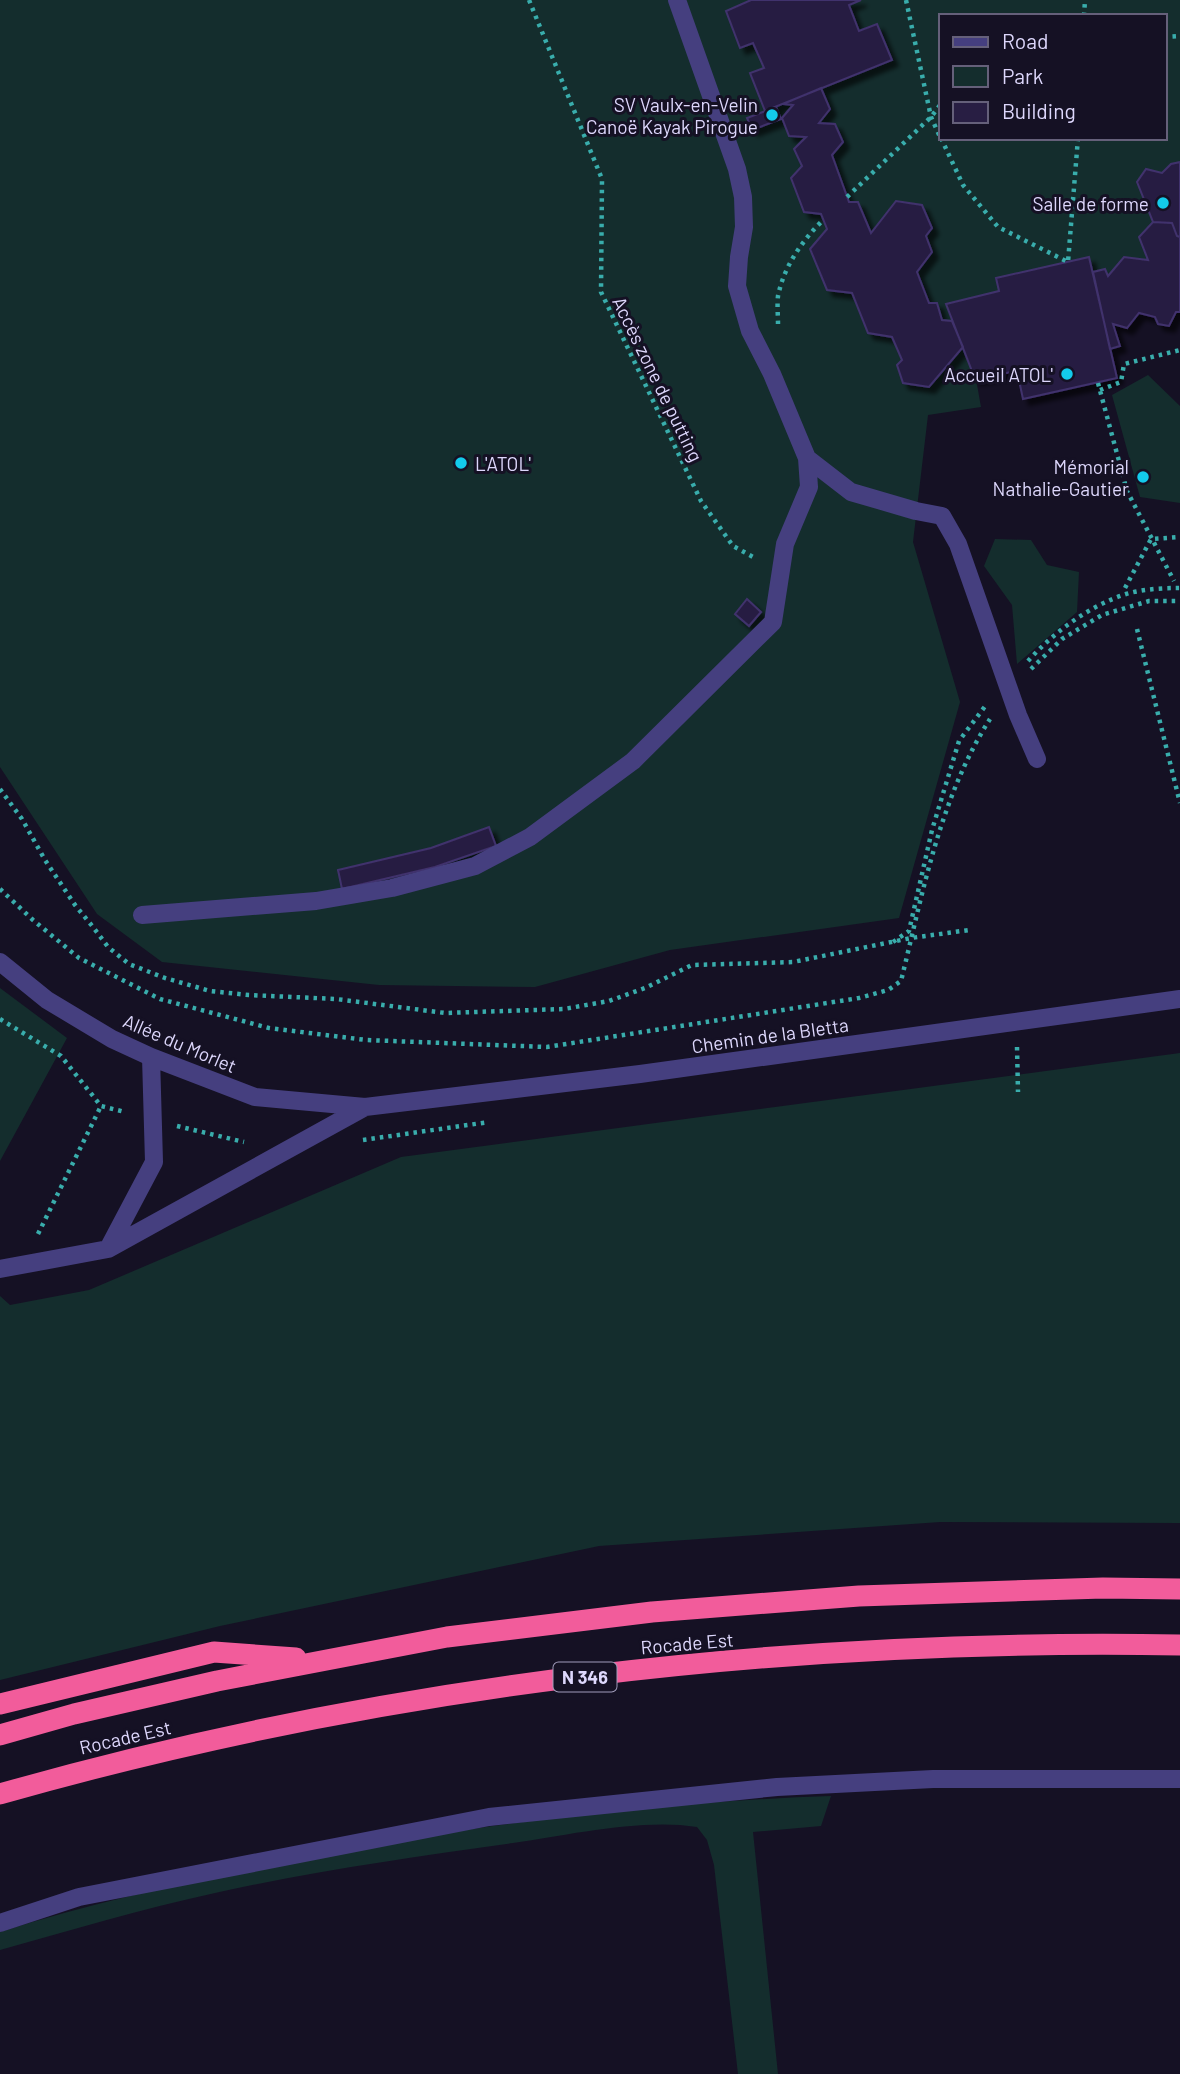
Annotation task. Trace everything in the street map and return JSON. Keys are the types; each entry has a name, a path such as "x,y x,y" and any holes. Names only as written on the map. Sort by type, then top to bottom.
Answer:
{"highway":[{"name":"Rocade Est","path":"321,1660 447,1637 652,1612 859,1596 1103,1588 1180,1590"},
{"name":"Rocade Est","path":"0,1794 86,1769 279,1725 463,1693 659,1667 952,1648 1180,1645"},
{"path":"0,1704 214,1652 321,1660"},
{"path":"0,1735 74,1714 321,1660"}],"street":[{"path":"142,915 316,901 393,888 475,866 530,838 633,761 773,622 785,544 809,487 807,458 772,374 750,331 737,286 744,227 743,197 737,169 677,0"},
{"path":"807,458 850,492 942,516 958,544 1009,689 1037,759"},
{"name":"Allée du Morlet","path":"0,962 47,1000 112,1039 151,1057 256,1097 365,1107"},
{"name":"Chemin de la Bletta","path":"365,1107 640,1074 1180,999"},
{"path":"108,1248 154,1162 151,1057"},
{"path":"0,1269 108,1248 365,1107"},
{"path":"0,1923 79,1897 489,1817 777,1787 933,1779 1180,1779"}],"path":[{"name":"Accès zone de putting","path":"529,0 602,179 601,292 701,500 733,546 754,558 785,544"},
{"path":"906,0 931,117 939,134"},
{"path":"847,197 939,106"},
{"path":"942,140 963,185 998,227 1068,262 1078,140"},
{"path":"772,374 777,340 778,297 789,267 806,237 823,220"},
{"path":"1100,390 1121,382 1124,364 1180,350"},
{"path":"1098,383 1127,491 1174,581"},
{"path":"1151,539 1180,537"},
{"path":"1125,588 1151,539"},
{"path":"0,889 79,958 160,999 269,1028 366,1040 547,1047 859,998 888,990 901,981 934,845 971,748 1009,689 1062,639 1102,615 1149,601 1180,601"},
{"path":"1137,629 1180,803"},
{"path":"0,789 22,819 75,905 107,947 129,964 165,978 211,990 248,995 335,999 445,1013 564,1009 609,1001 645,988 692,965 793,962 911,938 969,930"},
{"path":"1017,1046 1018,1092"},
{"path":"22,1264 101,1106"}],"green space":[{"name":"L'ATOL'","path":"0,0 1180,0 1180,312 1176,312 1169,326 1158,324 1155,317 1139,313 1127,328 1113,325 1120,346 1110,349 1117,378 1023,399 1016,371 976,379 981,407 928,415 913,542 960,702 899,918 670,950 535,987 379,985 162,962 97,914 0,767"},
{"path":"1148,375 1180,406 1180,503 1140,497 1112,395"},
{"path":"995,539 1031,540 1047,565 1079,572 1077,612 1017,664 1012,605 984,566"},
{"path":"0,988 67,1038 0,1161"},
{"path":"1180,1053 1180,1523 940,1522 599,1546 220,1626 0,1680 0,1296 10,1305 89,1290 401,1157"},
{"path":"831,1796 821,1826 753,1832 778,2074 738,2074 714,1865 707,1840 697,1827 630,1826 326,1871 188,1899 0,1950 0,1932 85,1907 215,1877 456,1831 606,1812 741,1800"}],"building":[{"path":"751,0 861,0 849,5 859,31 877,24 892,60 765,111 750,73 764,68 753,43 740,48 726,11"},
{"path":"821,88 830,109 819,123 835,124 843,142 832,155 849,202 858,202 871,233 896,201 922,205 932,228 926,236 932,252 917,272 929,303 937,303 942,320 952,321 963,347 929,387 903,383 897,365 902,360 892,337 868,333 852,293 827,290 810,249 827,229 821,214 804,212 791,178 802,166 794,149 806,137 789,136 782,118 793,105 783,104"},
{"path":"776,107 781,119 752,130 747,118"},
{"name":"Salle de forme","path":"1180,162 1180,237 1177,236 1172,223 1153,222 1137,182 1146,169 1162,173 1171,164"},
{"path":"1153,222 1172,223 1177,236 1180,237 1180,312 1176,312 1169,326 1158,324 1155,317 1139,313 1127,328 1113,324 1120,346 1110,349 1093,272 1105,269 1108,276 1124,257 1148,260 1139,237"},
{"path":"1089,257 1117,378 1023,399 1017,371 975,379 946,304 999,291 996,278"},
{"path":"747,599 761,612 749,626 735,614"},
{"path":"489,827 496,846 435,867 342,889 338,870 431,848"}],"place":[{"name":"SV Vaulx-en-Velin Canoë Kayak Pirogue","path":"772,115"},
{"name":"Salle de forme","path":"1163,203"},
{"name":"Accueil ATOL'","path":"1067,374"},
{"name":"L'ATOL'","path":"461,463"},
{"name":"Mémorial Nathalie-Gautier","path":"1143,477"}]}
